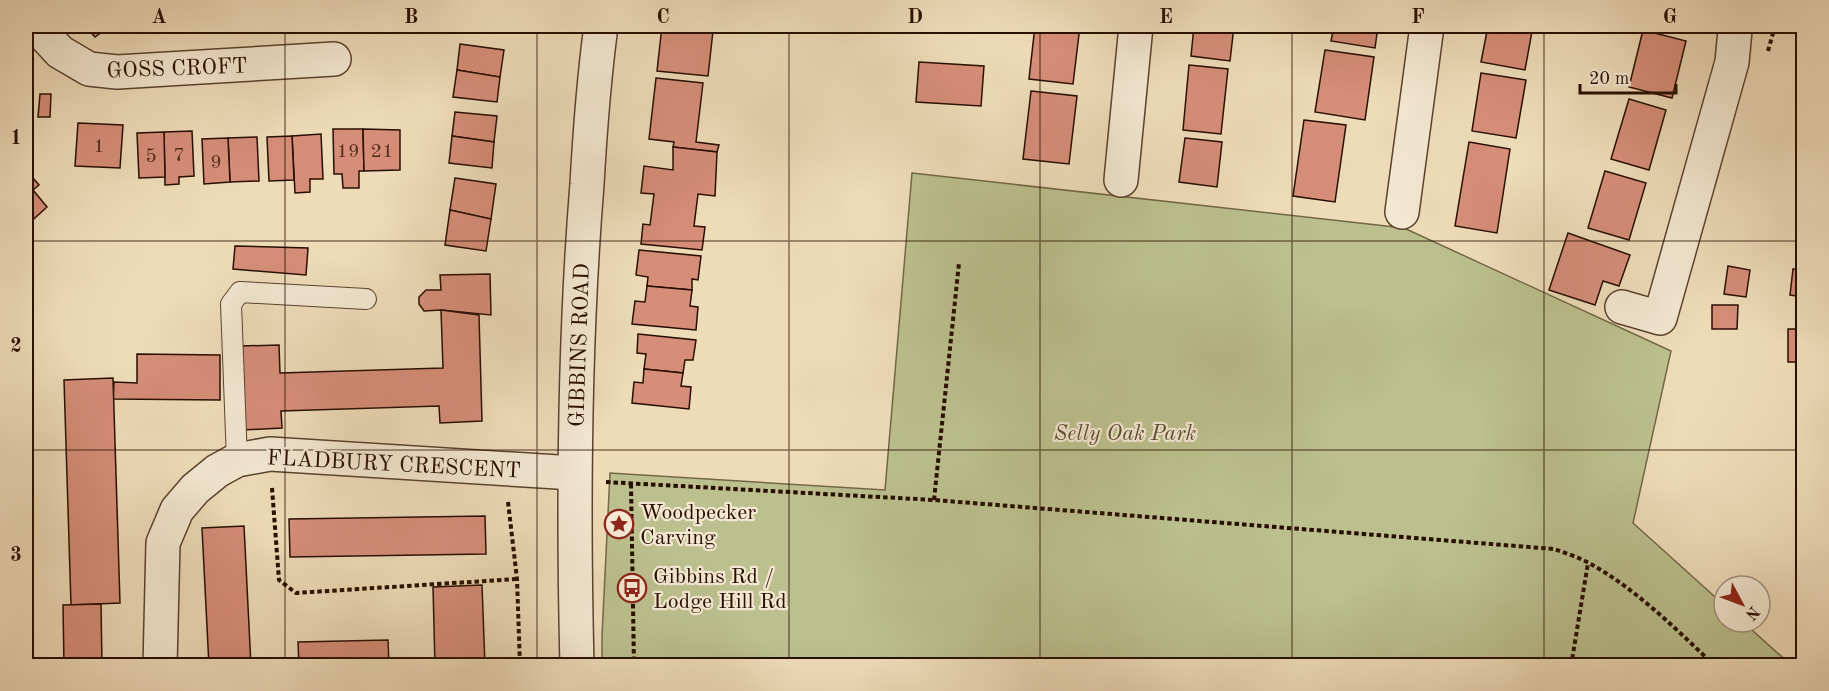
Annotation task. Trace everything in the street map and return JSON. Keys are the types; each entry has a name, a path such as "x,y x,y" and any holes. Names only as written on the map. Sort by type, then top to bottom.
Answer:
{"street":[{"name":"GOSS CROFT","path":"36,26 60,52 88,69 117,72 334,59"},
{"name":"GIBBINS ROAD","path":"577,666 574,473 580,277 593,96 601,26"},
{"path":"1121,180 1136,26"},
{"path":"1402,212 1427,26"},
{"path":"1622,307 1660,318 1732,62 1735,30 1733,26"},
{"name":"FLADBURY CRESCENT","path":"160,666 163,543 177,510 195,489 217,471 237,460 270,454 574,473"}],"lane":[{"path":"237,460 231,304 240,292 366,299"}],"path":[{"path":"934,500 959,263"},
{"path":"270,454 279,580 296,593 517,579"},
{"path":"505,468 517,579 520,666"},
{"path":"634,666 631,484 934,500 1554,549 1588,563 1618,582 1661,615 1715,666"},
{"path":"1571,666 1588,563"}],"green space":[{"name":"Selly Oak Park","path":"912,173 1404,228 1671,351 1633,523 1712,594 1712,634 1756,634 1791,665 602,666 610,473 885,490"}],"building":[{"path":"85,26 110,26 95,37"},
{"path":"464,26 507,26 506,32"},
{"path":"662,26 713,31 708,76 657,71"},
{"path":"662,26 702,26 701,30"},
{"path":"1035,26 1080,26 1073,84 1029,79"},
{"path":"1194,26 1234,26 1230,61 1191,56"},
{"path":"1334,26 1378,26 1375,48 1331,41"},
{"path":"1488,26 1533,26 1525,70 1481,62"},
{"path":"1643,30 1686,41 1672,98 1629,87"},
{"path":"460,44 504,50 500,77 457,70"},
{"path":"1325,50 1374,57 1365,120 1315,112"},
{"path":"919,62 984,66 981,106 916,102"},
{"path":"1189,65 1228,69 1221,134 1183,130"},
{"path":"457,70 500,77 497,102 453,97"},
{"path":"1481,73 1526,80 1516,138 1472,131"},
{"path":"656,78 703,83 696,142 719,145 717,152 673,147 674,142 649,139"},
{"path":"1031,91 1077,96 1069,164 1023,159"},
{"path":"40,94 51,94 50,117 38,117"},
{"path":"1629,99 1666,110 1649,170 1611,159"},
{"path":"455,112 497,116 494,142 452,136"},
{"path":"1304,120 1346,125 1335,202 1293,196"},
{"path":"78,123 123,125 120,168 75,166"},
{"path":"333,129 363,129 364,171 359,171 359,188 343,188 342,174 334,174"},
{"path":"363,129 400,130 400,170 364,171"},
{"path":"192,131 194,176 179,177 179,184 165,185 164,132"},
{"path":"164,132 165,177 139,178 137,133"},
{"path":"321,134 323,179 310,179 310,192 295,193 292,136"},
{"path":"292,136 294,180 269,181 267,137"},
{"path":"452,136 494,142 492,168 449,163"},
{"path":"257,137 259,181 230,182 228,138"},
{"path":"228,138 230,182 204,184 202,139"},
{"path":"1185,138 1222,142 1217,187 1179,182"},
{"path":"1469,142 1510,149 1497,233 1455,226"},
{"path":"673,147 717,152 715,196 698,194 694,226 705,227 702,250 641,244 643,224 650,225 654,194 641,193 644,166 673,170"},
{"path":"26,170 39,185 33,190 47,207 26,226"},
{"path":"1605,171 1646,183 1629,240 1588,228"},
{"path":"455,178 496,184 491,219 450,210"},
{"path":"450,210 491,219 486,251 445,245"},
{"path":"1568,233 1630,255 1619,286 1603,281 1595,305 1549,290"},
{"path":"235,246 308,248 306,275 233,269"},
{"path":"639,250 701,256 698,280 692,279 692,290 647,286 648,277 636,275"},
{"path":"1728,266 1750,270 1746,297 1724,294"},
{"path":"1793,269 1804,271 1804,297 1790,295"},
{"path":"490,274 491,315 441,310 424,311 419,304 419,297 426,290 441,290 440,275"},
{"path":"647,286 692,290 690,306 698,307 696,330 632,324 635,301 645,302"},
{"path":"1712,305 1738,305 1737,329 1712,329"},
{"path":"1804,307 1804,362 1788,362 1788,329 1798,329 1798,308"},
{"path":"441,310 479,315 482,421 440,423 439,406 281,411 282,428 242,430 240,346 279,345 280,373 443,368"},
{"path":"638,334 696,340 693,360 685,360 683,373 644,369 646,354 637,353"},
{"path":"137,354 220,355 220,400 113,399 114,382 137,383"},
{"path":"644,369 683,373 681,386 691,387 689,409 632,403 634,382 643,383"},
{"path":"113,378 120,603 71,605 64,380"},
{"path":"485,516 486,554 290,557 289,519"},
{"path":"244,526 251,666 209,666 202,528"},
{"path":"482,585 485,666 435,666 433,587"},
{"path":"101,604 102,666 64,666 63,605"},
{"path":"388,640 389,666 299,666 298,642"}],"place":[{"name":"Woodpecker Carving","path":"619,524"},
{"name":"Gibbins Rd / Lodge Hill Rd","path":"632,588"}]}
